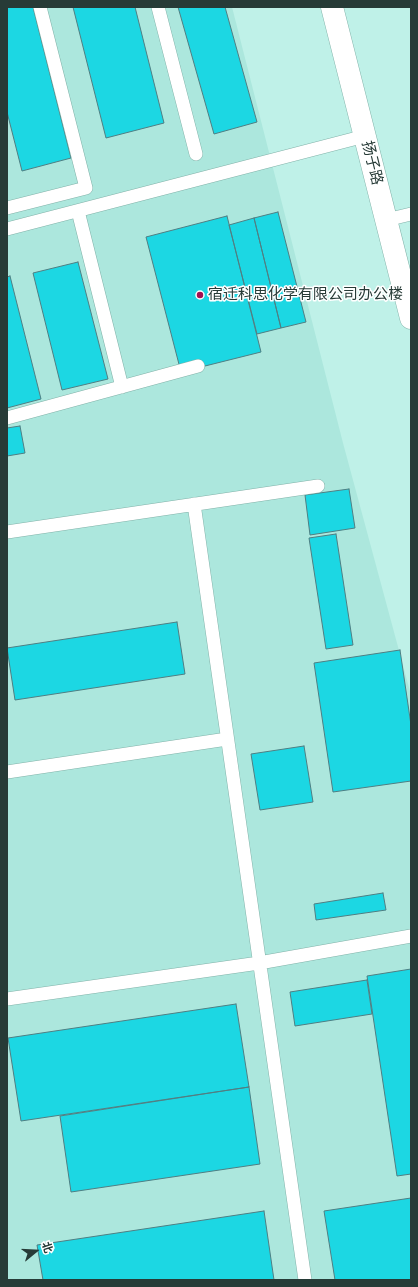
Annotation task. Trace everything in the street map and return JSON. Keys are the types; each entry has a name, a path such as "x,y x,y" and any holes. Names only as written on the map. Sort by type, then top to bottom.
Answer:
{"street":[{"name":"扬子路","path":"332,7 411,318"}],"lane":[{"path":"7,208 86,188 40,7"},
{"path":"158,7 196,154"},
{"path":"7,230 365,136"},
{"path":"78,211 122,387"},
{"path":"386,220 411,214"},
{"path":"7,418 198,366"},
{"path":"7,532 318,486"},
{"path":"194,504 305,1280"},
{"path":"7,772 227,739"},
{"path":"7,999 259,963 411,936"}],"shaded area":[{"path":"7,7 232,7 343,443 411,695 411,1280 7,1280"}],"building":[{"path":"7,7 33,7 71,158 22,171 7,112"},
{"path":"73,7 135,7 164,123 106,138"},
{"path":"178,7 225,7 257,122 214,134"},
{"path":"278,212 306,322 281,328 254,218"},
{"path":"227,216 261,352 181,372 146,237"},
{"path":"254,218 281,328 257,334 229,225"},
{"path":"78,262 108,379 62,390 33,273"},
{"path":"10,276 41,399 7,408 7,277"},
{"path":"20,426 25,453 7,456 7,428"},
{"path":"349,489 355,528 310,535 305,495"},
{"path":"336,534 353,645 326,649 309,538"},
{"path":"177,622 185,674 15,700 7,648"},
{"path":"400,650 411,725 411,781 333,792 314,663"},
{"path":"304,746 313,802 260,810 251,754"},
{"path":"383,893 386,910 316,920 314,904"},
{"path":"411,969 411,1174 397,1176 367,976"},
{"path":"367,980 372,1014 295,1026 290,992"},
{"path":"236,1004 249,1087 21,1121 8,1038"},
{"path":"249,1087 260,1164 71,1192 60,1116"},
{"path":"411,1198 411,1280 335,1280 324,1211"},
{"path":"264,1211 274,1280 43,1280 37,1245"}],"place":[{"name":"宿迁科思化学有限公司办公楼","path":"200,295"}]}
